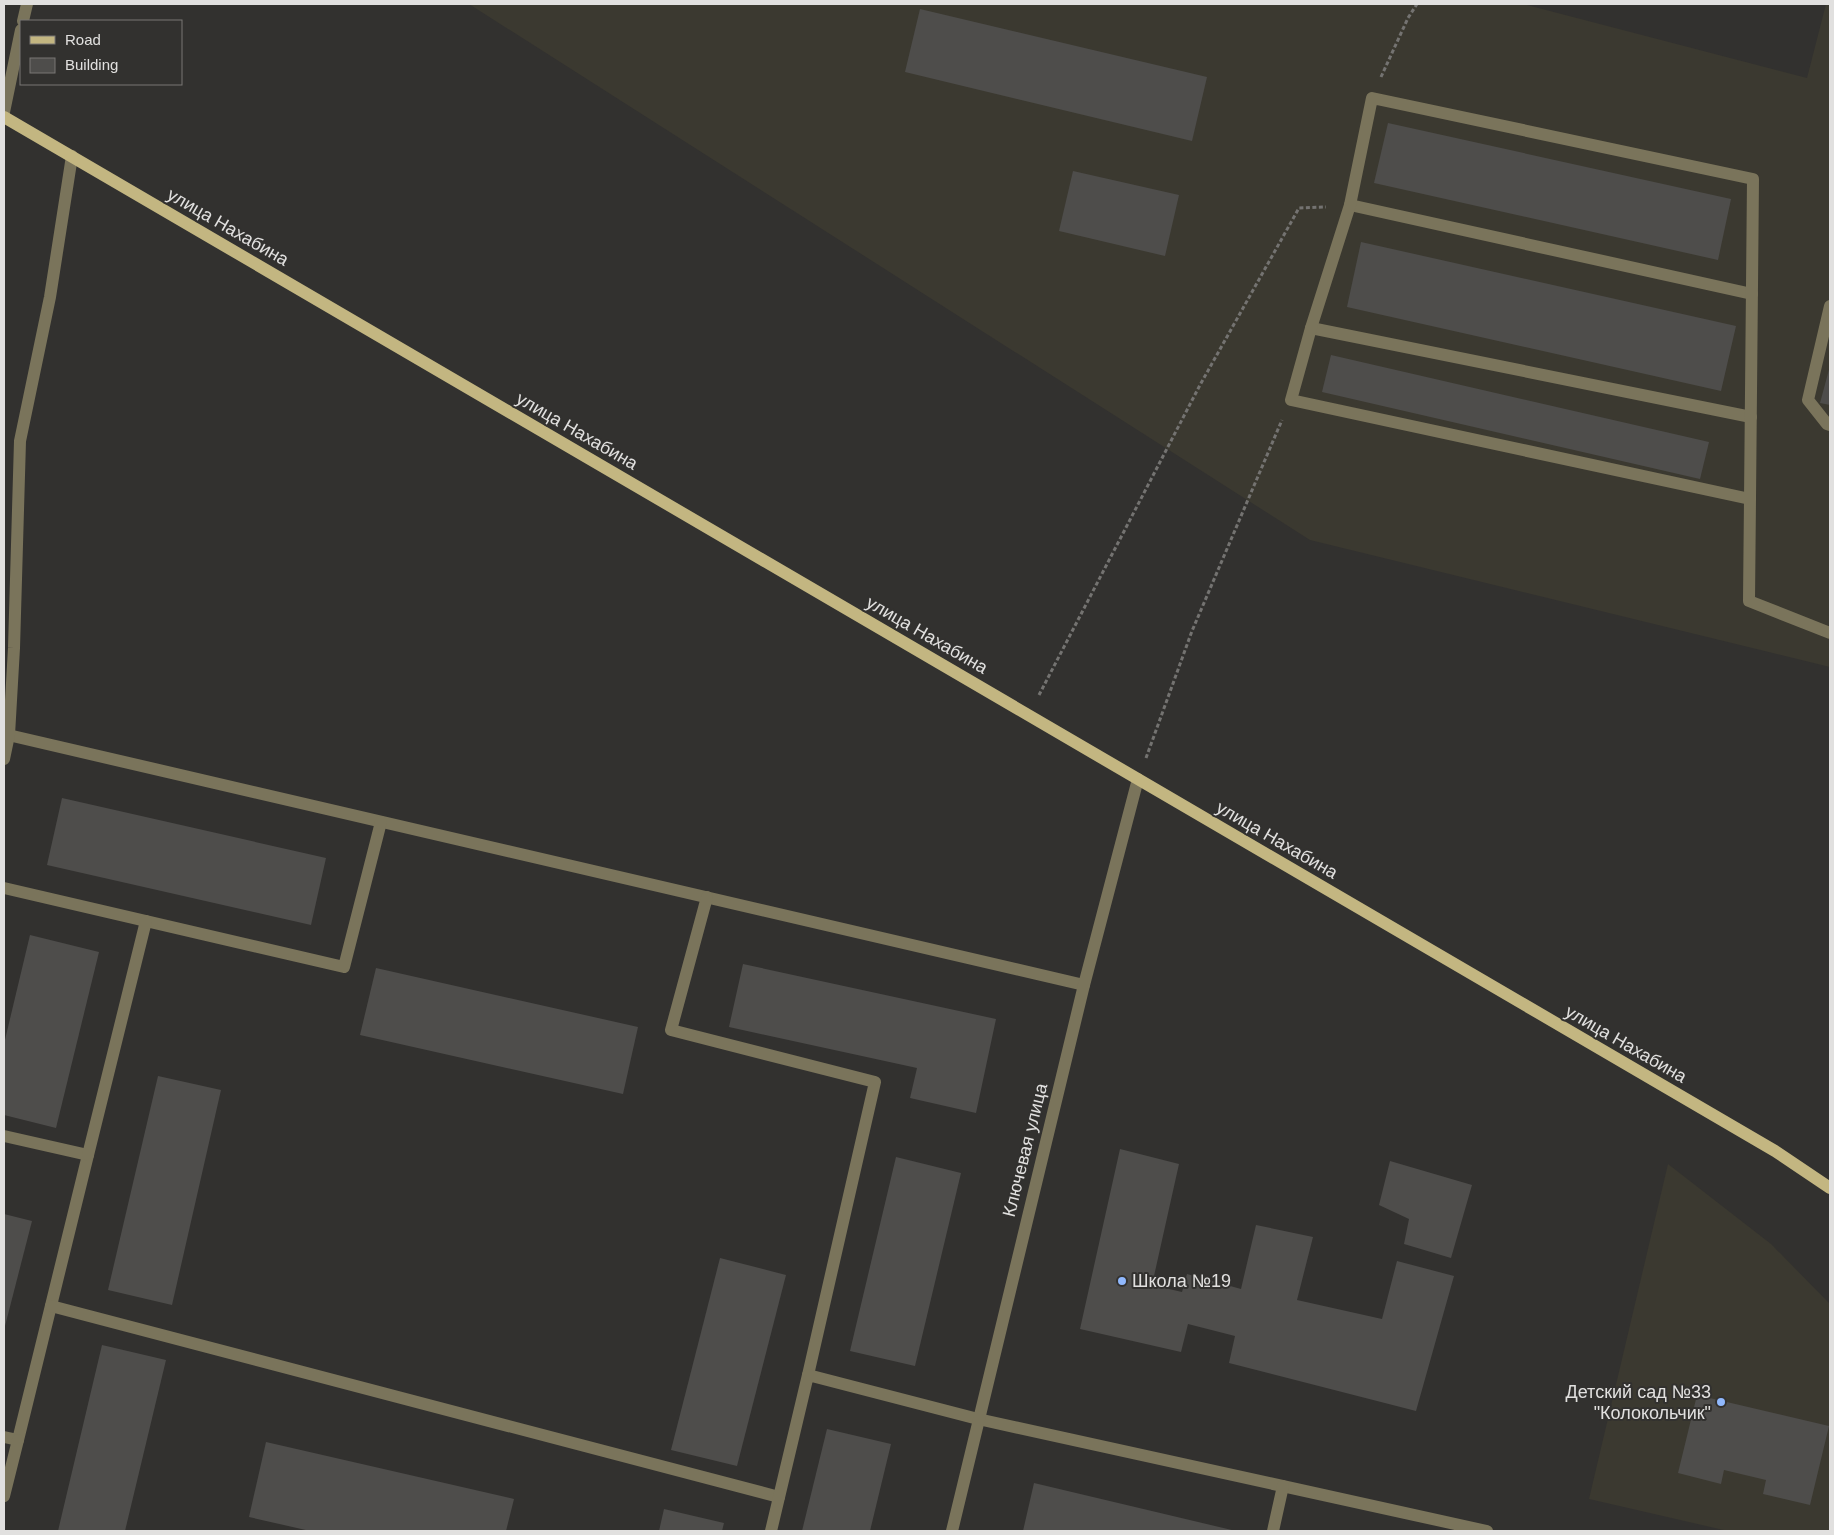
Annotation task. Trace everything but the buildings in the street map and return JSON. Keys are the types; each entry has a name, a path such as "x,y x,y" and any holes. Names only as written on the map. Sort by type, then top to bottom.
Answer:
{"main road":[{"name":"улица Нахабина","path":"4,117 1767,1146 1830,1188"}],"street":[{"path":"23,20 27,4"},
{"path":"4,112 20,35"},
{"path":"1750,499 1291,400 1311,328 1350,205 1372,98 1753,179 1751,417 1749,600 1830,633"},
{"path":"4,759 15,638 20,441 50,297 72,156"},
{"path":"1350,205 1752,294"},
{"path":"1829,313 1808,400 1827,424 1830,425"},
{"path":"1311,328 1751,417"},
{"path":"7,735 1084,985"},
{"name":"Ключевая улица","path":"952,1531 1084,985 1138,779"},
{"path":"4,888 344,967 382,822"},
{"path":"707,897 671,1030 875,1082 771,1531"},
{"path":"4,1496 146,921"},
{"path":"4,1136 88,1155"},
{"path":"51,1306 779,1497"},
{"path":"808,1375 978,1419 1487,1531"},
{"path":"4,1437 18,1440"},
{"path":"1273,1531 1283,1486"}],"path":[{"path":"1372,98 1408,18 1417,4"},
{"path":"1029,715 1200,385 1298,208 1350,205"},
{"path":"1138,779 1192,631 1291,400"}],"shaded area":[{"path":"469,4 1523,4 1807,78 1826,4 1830,4 1830,667 1310,540"},
{"name":"Детский сад №33 \"Колокольчик\"","path":"1668,1164 1771,1244 1830,1304 1830,1531 1728,1531 1589,1499"}],"place":[{"name":"Школа №19","path":"1122,1281"},
{"name":"Детский сад №33 \"Колокольчик\"","path":"1721,1402"}]}
